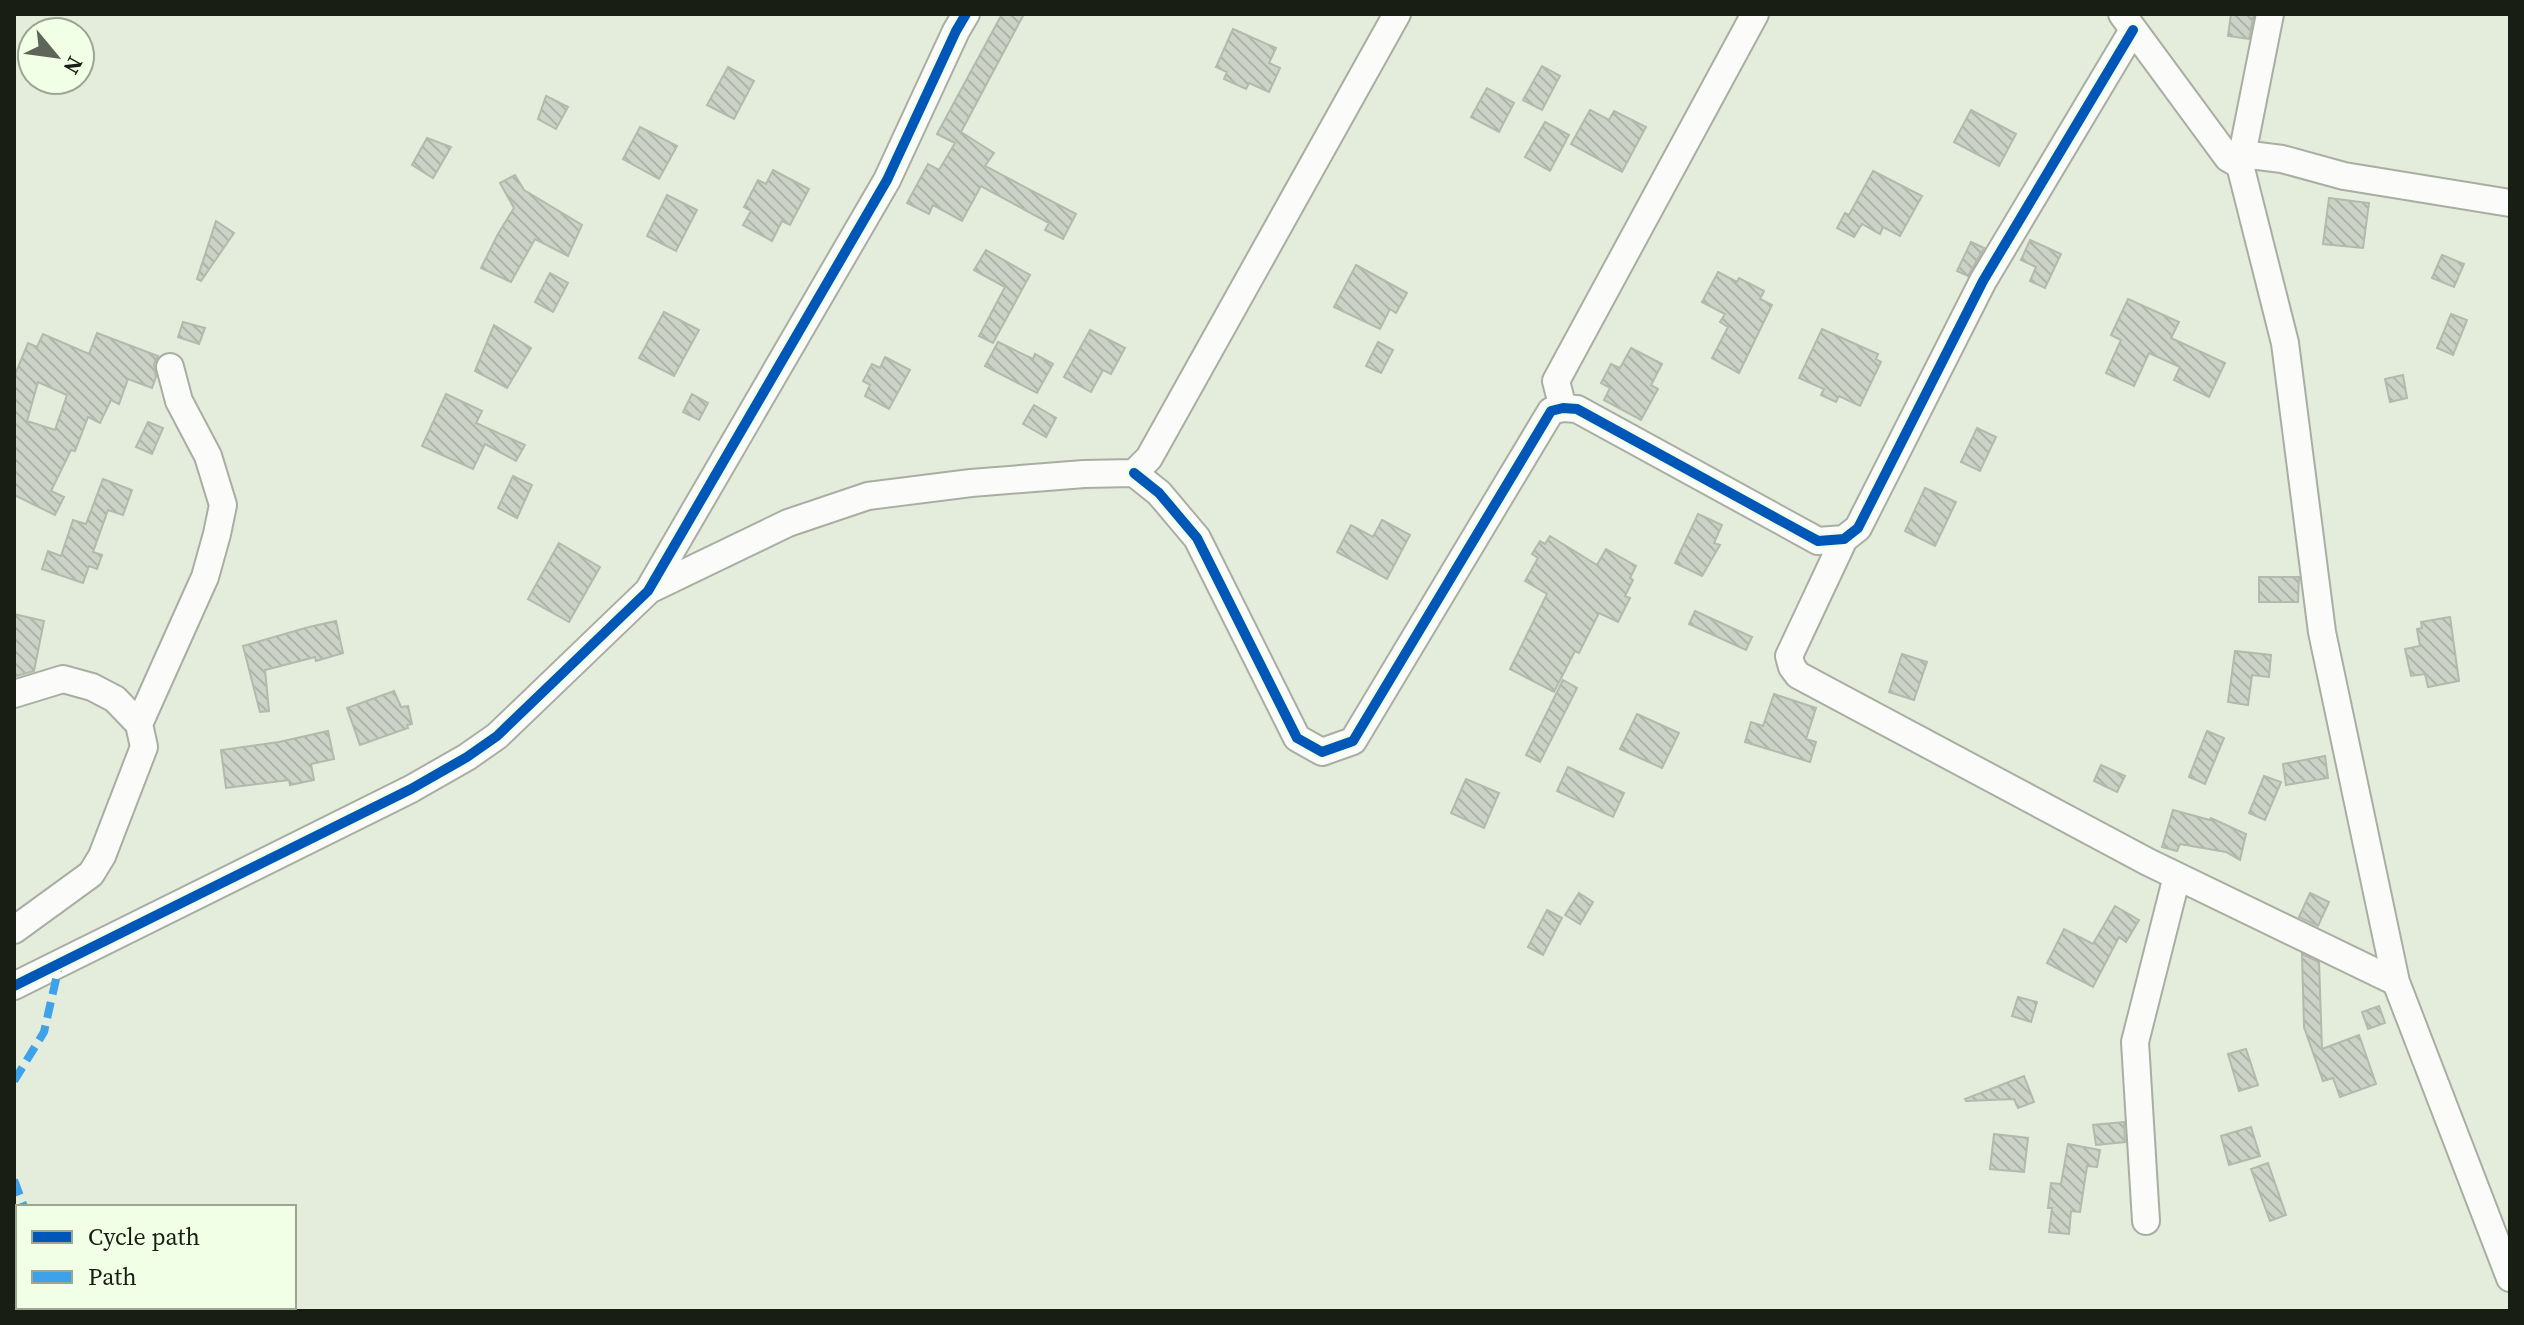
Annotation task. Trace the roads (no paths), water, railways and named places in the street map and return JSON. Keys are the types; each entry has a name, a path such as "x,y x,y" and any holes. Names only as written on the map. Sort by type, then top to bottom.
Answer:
{"street":[{"path":"14,986 397,796 467,757 497,736 648,591 887,180 966,14"},
{"path":"1134,473 1149,458 1397,14"},
{"path":"1563,408 1556,381 1755,14"},
{"path":"2270,14 2241,160 2285,343 2322,632 2396,982 2510,1278"},
{"path":"2396,982 2177,876 1798,675 1789,656 1844,539 1858,528 1983,281 2127,22 2228,158 2282,159 2344,176 2510,203"},
{"path":"139,724 205,577 223,505 208,456 179,401 170,367"},
{"path":"648,591 788,523 868,496 971,483 1134,473 1159,493 1197,538 1297,738 1322,752 1353,741 1551,411 1577,409 1818,541 1844,539"},
{"path":"14,694 63,679 92,687 115,699 139,724 144,747 102,856 91,874 14,930"},
{"path":"2146,1221 2135,1042 2177,876"}]}
